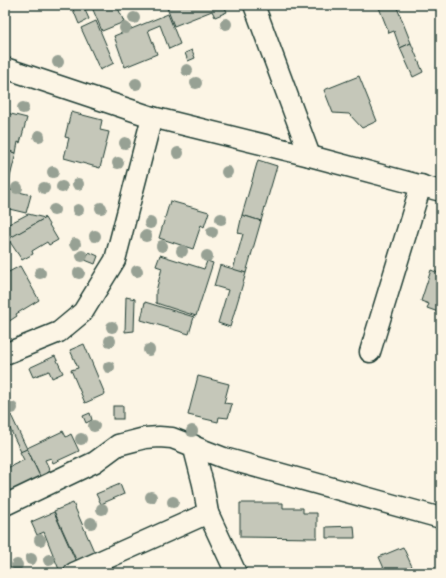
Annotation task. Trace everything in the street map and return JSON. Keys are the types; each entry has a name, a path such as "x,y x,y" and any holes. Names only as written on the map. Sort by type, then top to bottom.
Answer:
{"street":[{"path":"254,5 310,156"},
{"path":"5,68 152,117 310,156 441,191"},
{"path":"5,354 59,332 83,312 115,260 152,117"},
{"path":"370,352 421,186"},
{"path":"5,505 95,462 118,445 145,438 159,437 172,438 224,458 441,518"},
{"path":"193,445 203,484 208,513 236,573"},
{"path":"203,484 224,458"},
{"path":"74,573 208,513"}],"building":[{"path":"75,5 89,5 90,8 85,10 89,19 79,24 72,7"},
{"path":"91,5 119,5 118,8 124,22 102,31"},
{"path":"175,5 224,5 227,12 215,17 212,11 174,26 167,8"},
{"path":"378,5 396,5 411,43 400,48 394,31 389,33"},
{"path":"168,14 180,44 169,49 160,25 148,30 157,54 125,67 114,36"},
{"path":"96,21 114,63 100,70 81,28"},
{"path":"411,43 423,72 413,77 400,48"},
{"path":"192,50 195,58 188,61 185,53"},
{"path":"359,76 377,121 362,128 349,114 333,113 324,90"},
{"path":"71,112 102,120 100,130 109,132 100,168 64,158 69,138 65,137"},
{"path":"7,113 27,118 20,143 18,142 16,153 5,150 5,122"},
{"path":"5,151 16,153 7,189 31,195 26,213 5,208"},
{"path":"258,160 277,166 261,221 242,215"},
{"path":"170,201 209,212 204,227 201,225 193,249 159,238"},
{"path":"28,214 45,218 9,239 5,231 5,226"},
{"path":"242,215 261,221 246,273 233,270 243,234 238,233"},
{"path":"45,218 58,240 49,245 47,242 32,251 33,254 22,260 8,239"},
{"path":"89,252 98,256 95,264 85,260"},
{"path":"160,255 204,269 207,261 213,263 196,316 156,303 156,291 162,268 156,266"},
{"path":"220,265 246,273 230,327 218,323 228,290 214,286"},
{"path":"20,266 39,300 16,314 17,316 5,324 5,274"},
{"path":"431,270 441,274 441,313 427,308 429,304 421,301"},
{"path":"126,297 135,299 134,331 125,332"},
{"path":"145,302 194,317 189,334 141,320"},
{"path":"84,344 105,394 85,403 71,370 78,368 70,350"},
{"path":"55,356 63,373 52,378 49,371 33,377 29,368"},
{"path":"198,376 229,384 224,403 232,404 228,418 219,417 218,422 188,415"},
{"path":"113,406 123,406 123,419 113,419"},
{"path":"90,413 92,420 86,423 83,416"},
{"path":"11,415 27,449 21,452 5,418"},
{"path":"63,431 66,437 71,434 79,451 53,463 51,458 45,460 55,481 44,485 27,448"},
{"path":"27,449 44,485 5,502 5,480 8,479 5,469 24,460 20,452"},
{"path":"120,484 124,494 101,504 96,494"},
{"path":"73,503 96,556 78,564 54,511"},
{"path":"240,503 283,503 283,508 303,508 303,513 317,513 317,538 240,537"},
{"path":"54,512 77,564 60,572 44,532 37,535 31,522"},
{"path":"354,526 355,538 326,538 326,527"},
{"path":"403,547 415,573 386,573 379,557"}]}
